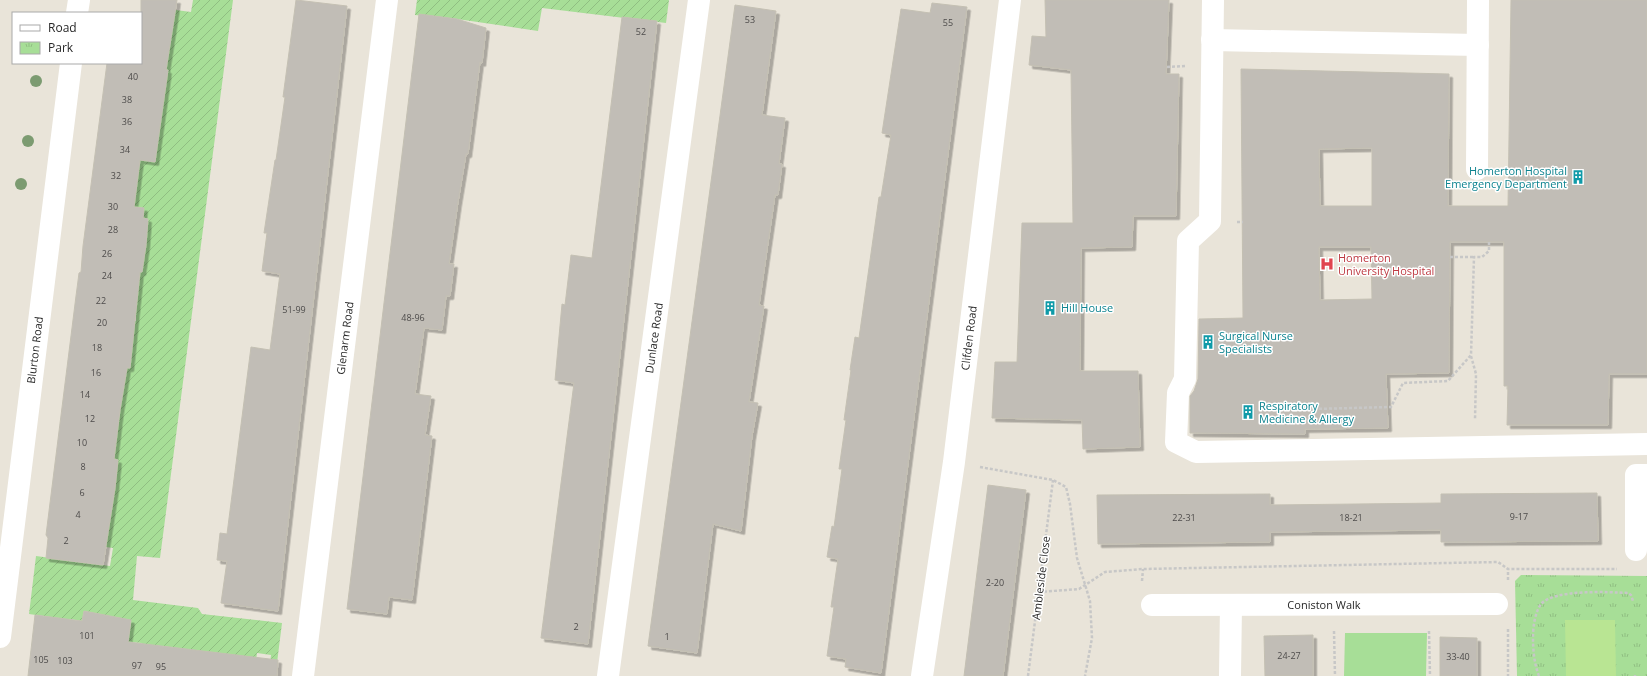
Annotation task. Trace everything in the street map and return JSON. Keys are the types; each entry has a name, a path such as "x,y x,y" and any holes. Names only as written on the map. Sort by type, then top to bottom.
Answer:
{"street":[{"path":"77,12 79,0"},
{"name":"Glenarm Road","path":"303,676 387,0"},
{"name":"Dunlace Road","path":"608,676 699,0"},
{"name":"Clifden Road","path":"922,676 954,462 1010,0"},
{"path":"1213,0 1210,221 1188,241 1185,379 1178,393 1176,442 1196,452 1647,444"},
{"path":"1477,168 1478,0"},
{"path":"1212,40 1478,45"},
{"name":"Blurton Road","path":"0,637 71,64"},
{"path":"1636,550 1636,475 1647,475"},
{"name":"Coniston Walk","path":"1152,605 1497,604"},
{"path":"1230,676 1231,605"}],"path":[{"path":"1450,257 1482,257 1489,251 1489,242"},
{"path":"1474,257 1471,355 1476,374 1475,446"},
{"path":"1312,450 1313,409 1391,407 1403,383 1448,381 1471,355"},
{"path":"954,462 1053,480 1066,487 1070,504 1077,558 1090,601 1092,638 1085,676"},
{"name":"Ambleside Close","path":"1028,676 1040,592 1053,480"},
{"path":"1040,592 1079,589 1105,572 1143,569 1498,562 1508,569 1624,569"},
{"path":"1539,676 1533,655 1533,625 1541,604 1554,597 1572,593 1628,593 1631,595 1633,601"},
{"path":"1333,604 1335,676"},
{"path":"1429,604 1430,676"}],"green space":[{"path":"193,0 233,0 160,558 137,556 133,600 198,608 202,614 282,623 276,671 269,670 271,655 257,653 255,668 173,647 161,646 160,657 141,655 142,643 128,642 131,621 84,611 82,621 69,619 66,646 46,643 50,617 29,614 36,556 110,566 113,548 84,544 112,509 118,460 114,459 99,423 118,426 125,368 130,368 131,321 136,321 136,316 132,315 136,271 142,272 148,219 143,218 144,208 127,206 133,159 155,162 156,158 151,157 167,70 163,69 168,27 173,28 173,24 153,7 191,12"},
{"path":"417,0 669,0 666,23 542,8 538,31 457,19 415,15"},
{"path":"1521,575 1647,576 1647,676 1517,676 1515,581"},
{"path":"1565,620 1615,620 1616,676 1566,676"},
{"path":"1345,633 1427,633 1426,676 1344,676"}],"building":[{"path":"141,0 177,0 166,70 168,70 155,162 140,160 134,207 144,208 143,218 148,219 146,245 142,272 140,272 130,368 127,368 120,410 114,459 118,460 115,488 103,565 46,558 48,538 46,535 107,64 142,64"},
{"path":"296,0 347,6 278,611 221,603 227,561 217,560 220,533 227,534 251,347 270,350 280,274 262,271 267,233 264,233 285,97 283,97"},
{"path":"1045,0 1169,0 1166,74 1179,74 1176,216 1133,216 1132,247 1081,248 1080,371 1138,371 1140,447 1083,449 1082,420 992,418 995,362 1017,362 1022,223 1073,223 1071,70 1029,65 1032,36 1046,37"},
{"name":"Homerton Hospital Emergency Department","path":"1511,0 1647,0 1647,374 1609,374 1608,425 1507,425 1508,386 1504,386 1504,242 1450,242 1449,373 1386,374 1388,428 1305,429 1305,434 1190,433 1190,396 1194,391 1198,379 1199,319 1243,318 1241,69 1449,74 1448,206 1508,206","holes":["1372,148 1372,206 1320,206 1319,149","1319,247 1371,247 1372,299 1320,300"]},
{"path":"932,3 967,7 881,673 845,667 846,659 827,656 834,607 831,607 838,559 827,557 832,526 834,527 842,469 839,469 855,337 859,338 879,197 881,197 891,135 882,133 901,9 930,13"},
{"path":"735,5 776,11 762,115 785,118 779,164 782,164 778,195 775,195 759,305 764,306 749,402 758,403 752,436 741,531 713,524 697,653 648,646"},
{"path":"419,14 457,19 486,28 468,154 466,154 449,264 454,264 450,296 446,296 442,330 424,328 415,394 431,396 425,435 432,436 412,600 389,597 387,614 347,609"},
{"path":"622,17 657,21 588,644 541,638 574,383 555,380 562,304 565,305 571,255 592,258"},
{"path":"988,485 1026,490 1003,676 964,676"},
{"path":"1597,493 1598,541 1441,542 1441,530 1270,532 1270,542 1098,544 1097,495 1270,494 1270,505 1441,503 1441,494"},
{"path":"84,611 131,620 128,642 278,660 277,676 28,676 35,615 82,621"},
{"path":"1313,635 1313,676 1265,676 1264,636"},
{"path":"1440,637 1477,638 1477,676 1440,676"}],"place":[{"name":"Homerton Hospital Emergency Department","path":"1578,177"},
{"name":"Homerton University Hospital","path":"1327,264"},
{"name":"Hill House","path":"1050,308"},
{"name":"Surgical Nurse Specialists","path":"1208,342"},
{"name":"Respiratory Medicine & Allergy","path":"1248,412"}]}
